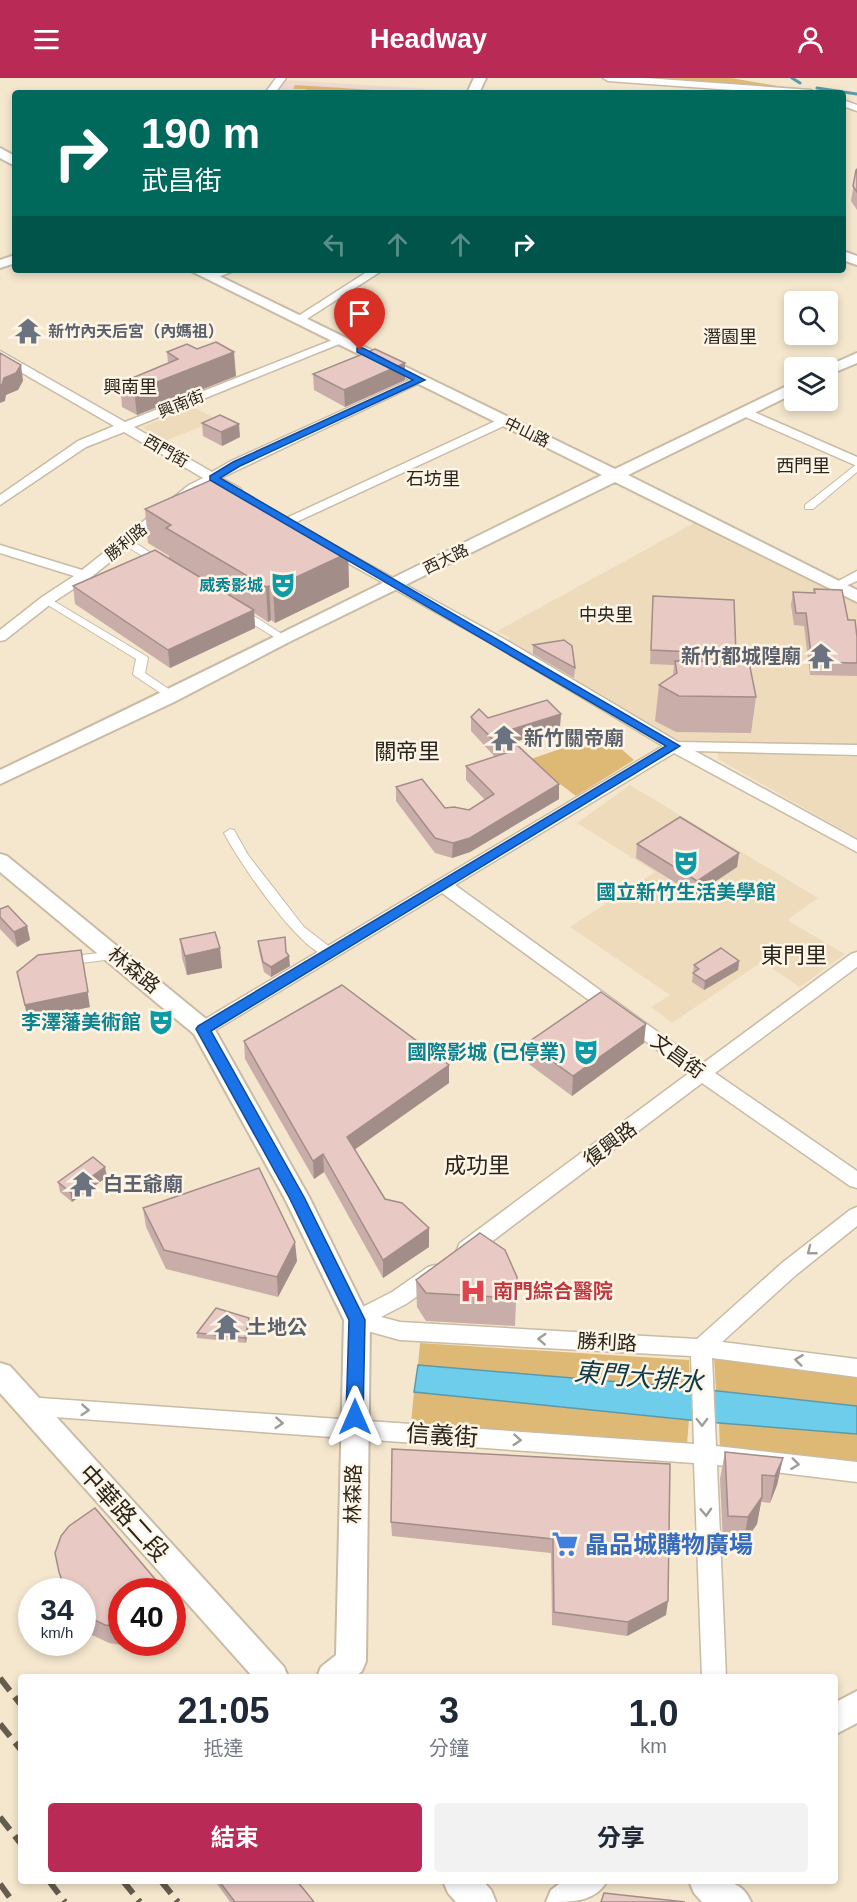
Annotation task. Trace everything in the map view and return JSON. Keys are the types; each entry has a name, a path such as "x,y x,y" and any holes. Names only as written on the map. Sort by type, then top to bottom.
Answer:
{"street":[{"path":"608,78 768,90"},
{"name":"中山路","path":"202,273 615,475 857,597"},
{"path":"211,277 222,273"},
{"path":"298,320 373,273"},
{"name":"興南街","path":"0,501 81,444 340,340"},
{"name":"西門街","path":"0,355 242,496"},
{"path":"838,366 857,357"},
{"name":"勝利路","path":"0,637 46,600 86,575 195,488 236,464 420,380"},
{"name":"西大路","path":"0,778 172,696 283,638 784,392"},
{"path":"745,412 857,462"},
{"path":"504,421 282,519 674,746 857,847"},
{"path":"809,507 857,467"},
{"path":"127,542 174,571"},
{"path":"0,549 86,575"},
{"path":"836,586 857,575"},
{"path":"46,600 142,658 139,674 172,696"},
{"path":"232,607 283,638"},
{"path":"203,1029 674,746 857,750"},
{"path":"230,833 242,856 299,930 330,954"},
{"name":"林森路","path":"0,861 43,899 116,955 203,1029 297,1197 357,1320 351,1661 336,1674"},
{"name":"文昌街","path":"443,885 703,1074 857,1181"},
{"path":"48,963 116,955"},
{"name":"復興路","path":"357,1320 399,1298 857,958"},
{"path":"714,1674 703,1454 701,1347 789,1269 857,1215"},
{"name":"勝利路","path":"357,1320 400,1331 701,1347 857,1368"},
{"name":"中華路二段","path":"0,1374 26,1406 270,1674"},
{"name":"信義街","path":"26,1406 703,1454 857,1472"},
{"path":"838,1718 857,1707"},
{"path":"463,1884 479,1902"},
{"path":"563,1902 586,1884"},
{"path":"708,1884 716,1893 734,1902"}],"shaded area":[{"path":"640,78 731,78 801,90"},
{"path":"284,80 449,90 278,90"},
{"path":"295,85 375,90 305,90 307,89 293,89"},
{"path":"194,407 218,420 165,441 142,427"},
{"path":"696,522 857,596 857,748 675,746 578,681 505,641 510,638 497,631"},
{"path":"604,734 634,760 576,796 528,760"},
{"path":"718,753 857,757 857,838 718,759"},
{"path":"630,785 818,898 787,920 845,954 800,987 762,962 672,1023 651,1007 670,995 570,927 655,872 577,823"},
{"path":"420,1343 689,1360 690,1388 418,1365"},
{"path":"714,1357 857,1374 857,1406 716,1391"},
{"path":"414,1392 689,1419 687,1444 411,1423"},
{"path":"719,1423 857,1434 857,1464 720,1449"}],"water":[{"path":"418,1365 690,1388 857,1406 857,1434 719,1423 414,1392"}],"building":[{"path":"857,169 857,192 853,186"},
{"path":"216,342 234,352 134,391 120,383 178,359 167,352 187,344 197,349"},
{"path":"375,349 405,363 344,390 313,374"},
{"path":"0,353 21,365 16,373 4,378 2,385 0,385"},
{"path":"220,415 239,424 221,432 202,423"},
{"path":"218,477 348,553 273,588 266,587 166,528 171,525 145,509"},
{"path":"155,550 254,610 168,650 73,586"},
{"path":"814,589 842,590 848,620 855,620 857,663 812,662 806,613 796,613 793,592 815,593"},
{"path":"653,596 734,600 736,654 651,650"},
{"path":"564,640 572,646 575,668 533,645"},
{"path":"675,661 749,662 756,697 679,696 659,685 677,673"},
{"path":"547,700 561,714 503,732 559,784 470,838 453,843 435,838 396,787 422,779 445,808 469,810 494,794 466,766 506,753 471,717 479,709 488,718"},
{"path":"680,817 739,853 697,881 637,844"},
{"path":"8,906 27,926 14,932 0,917 0,909"},
{"path":"215,932 220,948 185,956 180,939"},
{"path":"285,937 286,952 289,956 271,967 263,962 258,941"},
{"path":"721,948 739,961 705,981 693,973 699,969 694,965"},
{"path":"81,950 88,992 25,1005 17,972 38,955"},
{"path":"342,985 449,1065 347,1137 385,1199 402,1203 429,1228 383,1260 323,1154 313,1161 244,1041"},
{"path":"601,992 646,1024 573,1076 527,1043"},
{"path":"93,1157 105,1167 70,1192 58,1182"},
{"path":"259,1168 295,1242 277,1277 164,1250 143,1208"},
{"path":"480,1233 505,1250 517,1277 516,1298 426,1293 416,1280"},
{"name":"土地公","path":"216,1308 249,1318 245,1338 197,1333"},
{"name":"晶品城購物廣場","path":"392,1449 670,1464 668,1601 628,1622 554,1612 553,1539 391,1522"},
{"path":"725,1452 783,1458 775,1476 762,1475 762,1497 748,1517 728,1516"},
{"path":"95,1508 154,1578 108,1578 108,1625 96,1621 96,1578 61,1578 55,1553 61,1536 69,1526"},
{"path":"221,1884 299,1884 314,1902 235,1902"},
{"path":"604,1893 685,1902 601,1902"}],"waterway":[{"path":"792,78 800,83"},
{"path":"817,88 830,90"},
{"path":"846,92 857,94"}],"railway":[{"path":"0,1678 18,1701"},
{"path":"0,1724 18,1746"},
{"path":"0,1817 18,1840"},
{"path":"0,1884 13,1902"},
{"path":"51,1884 65,1902"},
{"path":"125,1884 140,1902"},
{"path":"163,1884 178,1902"}],"place":[{"name":"新竹內天后宮（內媽祖）","path":"28,331"},
{"name":"威秀影城","path":"283,585"},
{"name":"新竹都城隍廟","path":"821,656"},
{"name":"新竹關帝廟","path":"504,738"},
{"name":"國立新竹生活美學館","path":"686,863"},
{"name":"李澤藩美術館","path":"161,1022"},
{"name":"國際影城 (已停業)","path":"586,1052"},
{"name":"白王爺廟","path":"83,1184"},
{"name":"南門綜合醫院","path":"473,1291"},
{"name":"土地公","path":"227,1327"},
{"name":"晶品城購物廣場","path":"565,1544"}],"district":[{"name":"潛園里","path":"730,337"},
{"name":"興南里","path":"130,387"},
{"name":"西門里","path":"803,466"},
{"name":"石坊里","path":"433,479"},
{"name":"中央里","path":"606,615"},
{"name":"關帝里","path":"407,751"},
{"name":"東門里","path":"794,955"},
{"name":"成功里","path":"477,1165"}],"route":[{"path":"355,1417 354,1361 357,1320 297,1197 203,1029 674,746 632,719 324,544 213,478 236,464 420,380 360,350"}],"water label":[{"name":"東門大排水","path":"639,1377"}]}
